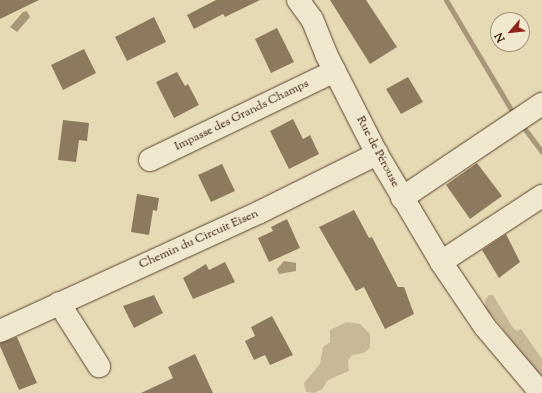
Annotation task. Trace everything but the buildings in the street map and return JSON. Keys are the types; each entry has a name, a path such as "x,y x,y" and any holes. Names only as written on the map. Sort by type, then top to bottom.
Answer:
{"street":[{"name":"Rue de Pérouse","path":"298,0 312,19 335,71 402,198 466,300 541,393"},
{"name":"Impasse des Grands Champs","path":"150,160 335,71"},
{"path":"402,198 517,119 542,104"},
{"name":"Chemin du Circuit Eisen","path":"10,327 59,303 260,212 378,154"},
{"path":"442,262 542,196"},
{"path":"59,303 99,366"}],"shaded area":[{"path":"27,11 30,17 17,32 10,27 23,12"},
{"path":"284,261 296,263 296,271 279,274 277,269"},
{"path":"489,295 493,295 513,328 517,331 521,329 542,359 542,376 527,362 497,321 486,310 485,300"},
{"path":"347,322 360,324 370,334 370,348 364,353 352,355 348,360 349,371 328,380 322,389 314,393 306,392 304,383 320,364 323,347 330,342 330,330"}],"waterway":[{"path":"446,0 515,116"},
{"path":"521,124 542,152"}]}
